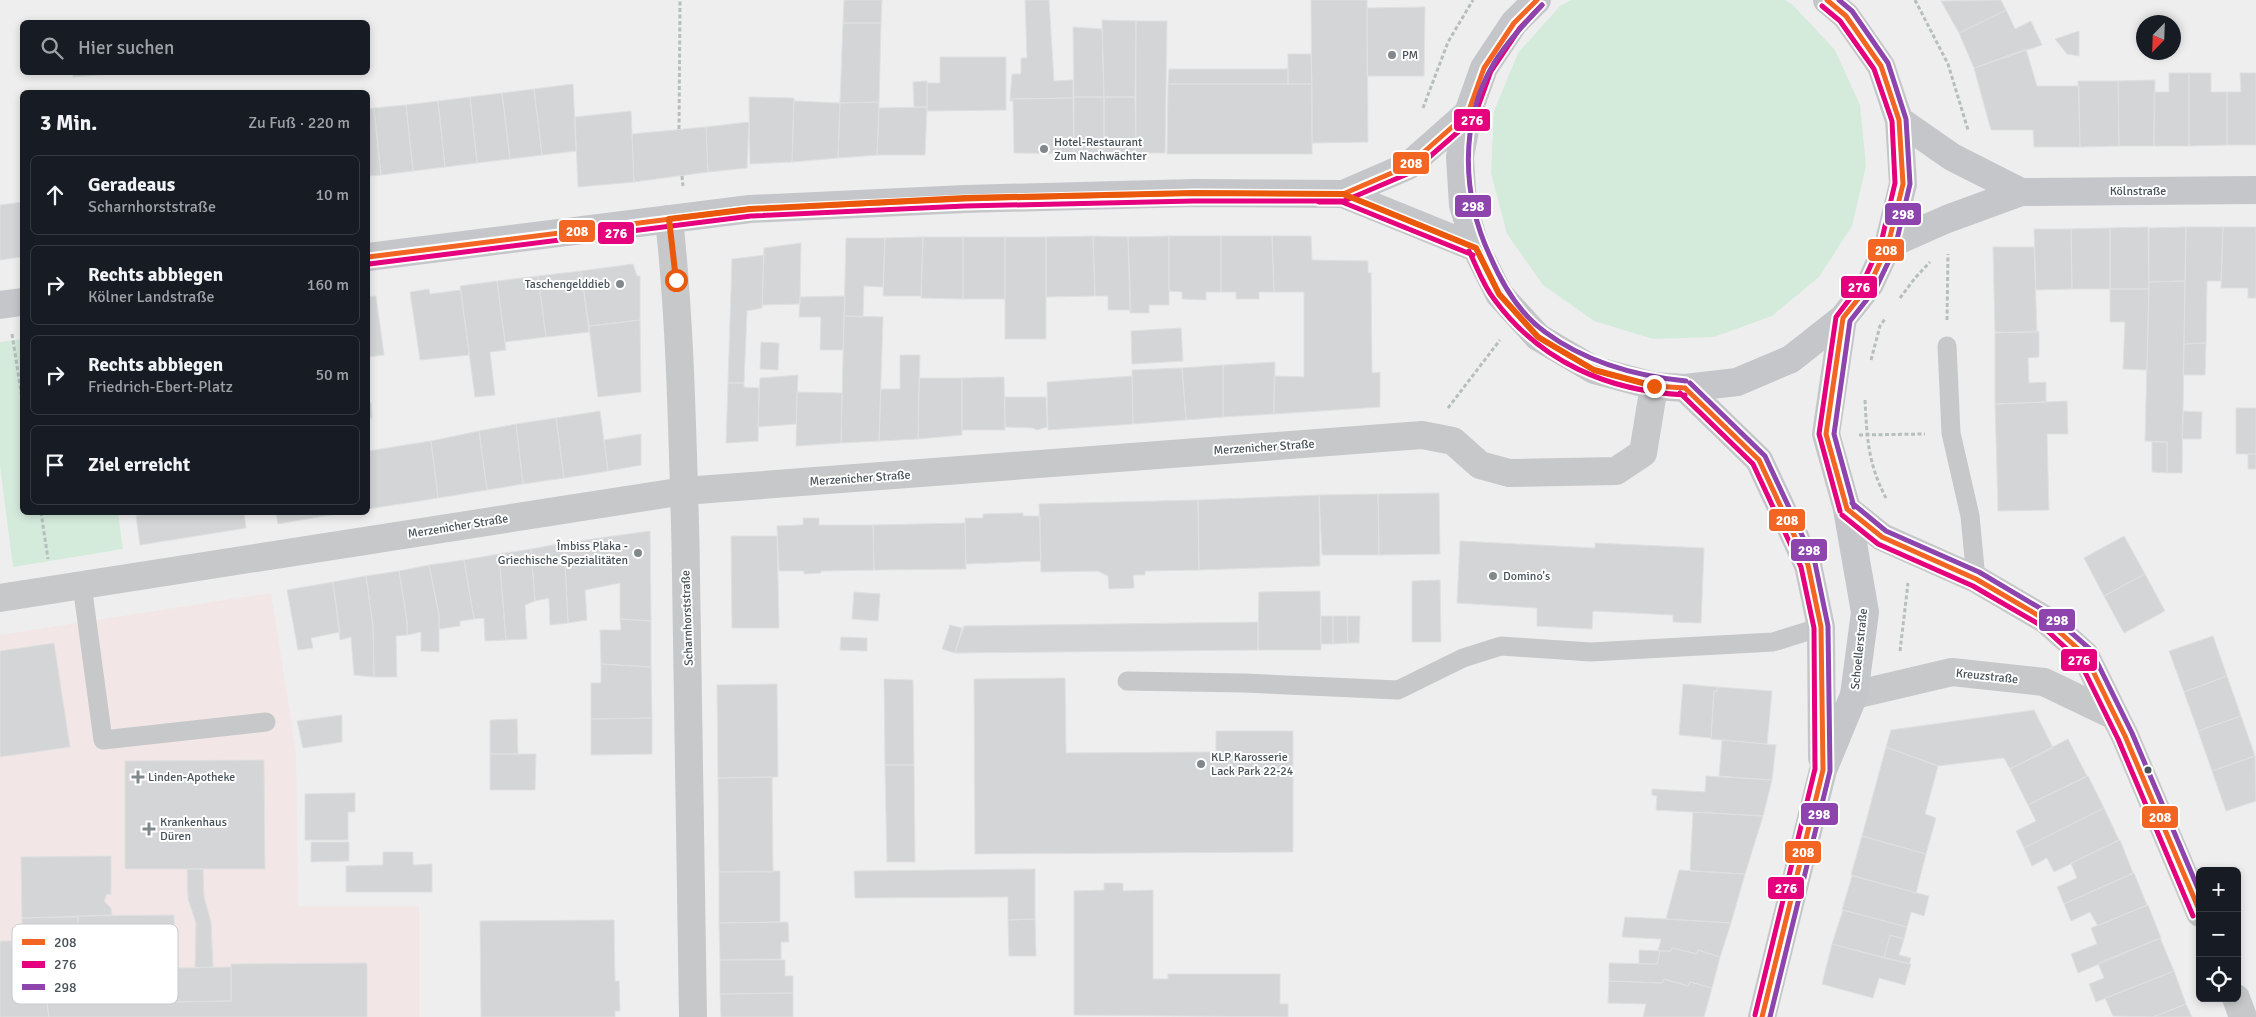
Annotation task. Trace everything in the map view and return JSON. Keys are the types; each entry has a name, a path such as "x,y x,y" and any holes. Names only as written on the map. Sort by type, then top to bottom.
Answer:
{"main road":[{"path":"1537,0 1514,23 1484,68 1468,112 1460,157 1462,205 1476,248 1499,294 1538,337 1594,370 1654,386 1685,388 1737,382 1791,360 1843,318 1870,284 1888,245 1903,184 1899,120 1881,66 1846,16 1827,0"},
{"path":"1343,194 1408,166 1468,112"},
{"name":"Kölnstraße","path":"1899,120 1952,157 2021,192"},
{"name":"Kölnstraße","path":"1888,245 1947,219 2021,192 2256,190"},
{"path":"370,257 750,209 965,198 1194,193 1343,194 1476,248"},
{"name":"Schoellerstraße","path":"1762,1017 1823,770 1854,695 1866,612 1847,509 1826,434 1843,318"},
{"name":"Schoellerstraße","path":"1685,388 1759,460 1808,565 1821,627 1823,770"}],"street":[{"name":"Scharnhorststraße","path":"669,219 676,280 684,491 690,698 694,1017"},
{"name":"Merzenicher Straße","path":"0,598 684,491 1416,436 1453,441 1480,465 1509,473 1616,471 1643,453 1654,386"},
{"path":"1847,509 1882,537 1976,579 2046,620 2085,655 2115,716 2199,912"},
{"name":"Kreuzstraße","path":"1854,695 1952,672 2044,682 2115,716"},
{"path":"2238,1002 2244,1017"}],"lane":[{"path":"1946,346 1951,434 1970,516 1976,579"},
{"path":"82,585 102,740 266,722"},
{"path":"1127,681 1244,683 1398,690 1463,658 1501,646 1591,652 1772,642 1821,627"}],"path":[{"path":"679,129 680,0"},
{"path":"1420,112 1425,105 1448,42 1473,0"},
{"path":"1897,302 1915,278 1935,257"},
{"path":"10,303 20,382"},
{"path":"1868,368 1880,326 1886,318"},
{"path":"1416,436 1501,340"},
{"path":"1864,393 1867,436 1874,476 1887,500"},
{"path":"41,515 53,590"},
{"path":"1896,684 1911,550"}],"shaded area":[{"name":"Krankenhaus Düren","path":"271,593 296,752 298,906 419,906 419,1017 0,1017 0,635"}],"green space":[{"path":"1571,0 1785,0 1793,5 1835,50 1860,105 1866,166 1852,226 1819,277 1772,316 1714,337 1653,339 1594,321 1543,285 1507,234 1491,173 1494,111 1518,53 1560,6"},
{"path":"20,339 20,515 118,515 123,549 13,567 0,466 0,342"}],"building":[{"path":"844,0 882,0 881,23 843,23"},
{"path":"1025,0 1049,0 1054,81 1073,80 1073,98 1010,99 1012,74 1021,74 1021,58 1027,58"},
{"path":"1311,0 1367,0 1368,142 1312,143"},
{"path":"2001,0 2006,10 1959,33 1941,1"},
{"path":"1425,7 1424,76 1367,76 1367,8"},
{"path":"2006,10 2015,29 2031,21 2042,45 1974,68 1959,33"},
{"path":"1102,20 1136,21 1135,97 1104,97"},
{"path":"1136,21 1167,21 1165,153 1136,153"},
{"path":"843,23 881,23 879,102 840,103"},
{"path":"1073,27 1102,29 1104,97 1074,97"},
{"path":"2079,31 2079,56 2067,54 2055,39"},
{"path":"2026,49 2037,86 2079,86 2080,147 2034,147 2033,130 1991,130 1974,68"},
{"path":"1288,54 1311,54 1312,84 1288,84"},
{"path":"940,57 1006,57 1006,110 927,111 927,83 940,83"},
{"path":"1169,69 1288,69 1288,84 1168,84"},
{"path":"2169,73 2189,73 2189,146 2154,146 2154,92 2169,92"},
{"path":"2189,73 2211,73 2211,92 2227,92 2227,145 2189,146"},
{"path":"2240,73 2256,73 2256,145 2227,145 2227,92 2241,92"},
{"path":"73,75 98,75 73,77"},
{"path":"2155,80 2154,146 2119,146 2118,81"},
{"path":"927,81 927,107 914,107 913,82"},
{"path":"2078,81 2118,81 2119,146 2080,147"},
{"path":"573,84 576,151 542,155 534,89"},
{"path":"1168,84 1312,84 1312,154 1167,154"},
{"path":"534,89 542,155 510,159 502,93"},
{"path":"502,93 510,159 477,163 470,97"},
{"path":"470,97 477,163 445,167 438,101"},
{"path":"749,97 794,98 792,162 750,164"},
{"path":"1074,97 1104,97 1104,154 1074,154"},
{"path":"1104,97 1135,97 1136,153 1104,154"},
{"path":"1073,98 1074,154 1014,153 1013,101 1010,101 1010,99"},
{"path":"438,101 445,167 413,171 406,105"},
{"path":"794,101 840,103 838,158 792,162"},
{"path":"879,102 877,155 838,158 840,103"},
{"path":"406,105 413,171 381,175 374,108"},
{"path":"927,107 925,155 877,155 879,108"},
{"path":"374,108 381,175 370,176 370,109"},
{"path":"631,111 634,182 578,187 575,117"},
{"path":"749,122 747,168 708,172 706,127"},
{"path":"706,127 708,172 634,182 632,134"},
{"path":"20,202 20,257 0,260 0,205"},
{"path":"2148,227 2149,289 2110,289 2110,228"},
{"path":"2186,227 2185,281 2149,282 2149,228"},
{"path":"2186,227 2223,227 2221,281 2207,281 2206,343 2184,344"},
{"path":"2223,227 2256,227 2256,298 2248,298 2248,288 2221,288"},
{"path":"2110,228 2110,289 2072,289 2071,229"},
{"path":"2034,229 2071,229 2072,289 2036,290"},
{"path":"1093,236 1095,296 1046,297 1046,237"},
{"path":"1093,236 1128,237 1131,310 1108,310 1108,296 1095,296"},
{"path":"1169,236 1221,236 1221,292 1206,292 1206,300 1182,299 1182,292 1169,291"},
{"path":"1169,236 1169,305 1149,305 1149,313 1130,313 1128,237"},
{"path":"1221,236 1272,236 1274,292 1259,292 1259,299 1236,299 1236,292 1221,292"},
{"path":"1272,236 1311,236 1312,260 1368,261 1368,273 1371,273 1372,373 1380,372 1380,407 1274,414 1274,376 1304,377 1304,292 1274,292"},
{"path":"923,237 921,296 883,296 885,238"},
{"path":"923,237 963,237 963,299 921,298"},
{"path":"963,237 1005,237 1005,299 963,299"},
{"path":"1005,237 1046,237 1046,339 1005,339"},
{"path":"846,238 885,238 883,287 864,286 863,317 844,316"},
{"path":"801,243 800,304 762,305 764,248"},
{"path":"2034,245 2037,333 1995,332 1993,247 2034,247"},
{"path":"764,255 762,308 747,311 744,383 728,383 732,259"},
{"path":"633,264 637,276 640,276 640,320 589,326 581,271"},
{"path":"581,271 589,332 546,337 538,276"},
{"path":"538,276 546,337 505,342 497,281"},
{"path":"497,281 506,350 490,352 495,395 475,397 460,286"},
{"path":"2185,281 2182,473 2167,473 2167,442 2145,441 2149,282"},
{"path":"429,289 430,294 461,290 469,355 420,360 410,292"},
{"path":"2110,289 2149,289 2147,370 2123,369 2125,322 2110,322"},
{"path":"376,296 384,355 370,357 370,297"},
{"path":"845,296 843,350 820,350 821,317 799,317 800,297"},
{"path":"844,316 883,317 879,441 841,443"},
{"path":"640,320 641,392 598,397 589,326"},
{"path":"1181,328 1183,361 1132,364 1131,331"},
{"path":"2039,332 2039,357 2028,358 2029,383 2046,382 2046,402 1995,404 1995,333"},
{"path":"761,342 779,343 778,370 760,369"},
{"path":"2206,343 2205,375 2183,375 2184,344"},
{"path":"900,355 920,355 918,439 879,441 881,389 900,389"},
{"path":"1275,362 1274,414 1223,417 1223,365"},
{"path":"1223,365 1223,417 1186,420 1182,368"},
{"path":"1182,368 1186,420 1133,424 1132,370"},
{"path":"798,375 796,424 758,427 760,378"},
{"path":"1132,376 1133,424 1048,430 1047,382"},
{"path":"1004,377 1005,430 962,430 962,378"},
{"path":"919,378 962,378 962,435 918,439"},
{"path":"728,383 744,383 744,387 759,388 758,441 726,443"},
{"path":"797,392 842,393 841,443 796,446"},
{"path":"1005,397 1046,397 1047,427 1037,430 1033,428 1005,427"},
{"path":"2067,401 2068,434 2047,434 2049,510 1998,511 1995,404"},
{"path":"370,403 371,403 372,418 370,418"},
{"path":"2236,408 2256,408 2256,454 2236,454"},
{"path":"600,411 608,471 564,478 556,418"},
{"path":"2183,411 2202,412 2201,439 2182,439"},
{"path":"556,418 564,478 523,484 516,424"},
{"path":"516,424 523,484 487,490 479,431"},
{"path":"479,431 487,490 438,498 431,441"},
{"path":"641,434 641,465 608,471 604,440"},
{"path":"431,441 438,498 370,509 370,451"},
{"path":"2152,442 2167,442 2167,473 2152,472"},
{"path":"2248,454 2256,454 2256,469 2248,469"},
{"path":"1439,493 1440,554 1379,555 1378,494"},
{"path":"1378,494 1379,555 1322,555 1319,495"},
{"path":"1319,495 1320,566 1199,570 1198,500"},
{"path":"1198,500 1199,570 1145,571 1145,575 1133,575 1134,588 1109,589 1108,576 1098,571 1041,572 1039,504"},
{"path":"1023,513 1023,516 1040,516 1041,561 966,564 965,518 983,518 983,514"},
{"path":"244,515 246,528 140,545 136,516"},
{"path":"276,515 330,515 278,524"},
{"path":"803,518 819,518 819,525 873,525 874,570 821,571 821,573 804,574 804,571 779,571 777,526 803,525"},
{"path":"965,523 966,569 874,570 873,525"},
{"path":"650,531 651,621 620,619 620,583 585,590 587,620 568,623 564,543"},
{"path":"731,536 777,536 779,628 732,628"},
{"path":"2124,536 2145,574 2104,596 2084,558"},
{"path":"1460,541 1595,548 1595,543 1704,548 1701,623 1673,622 1673,615 1593,611 1592,629 1537,626 1537,608 1457,603"},
{"path":"564,543 568,623 550,625 549,598 535,601 531,549"},
{"path":"531,549 535,601 525,605 527,639 506,640 499,554"},
{"path":"499,554 506,640 485,641 484,618 474,619 464,560"},
{"path":"464,560 474,619 460,621 460,626 439,629 439,615 429,565"},
{"path":"429,565 439,615 439,652 421,651 421,632 407,635 407,621 399,571"},
{"path":"399,571 407,621 407,635 396,636 397,677 374,677 373,626 366,576"},
{"path":"2145,574 2165,611 2124,633 2104,596"},
{"path":"366,576 373,626 374,677 354,675 351,637 340,640 333,582"},
{"path":"1440,580 1441,642 1412,642 1412,581"},
{"path":"333,582 340,632 311,638 313,648 298,650 287,590"},
{"path":"1320,591 1321,650 1258,650 1259,592"},
{"path":"854,592 880,594 878,621 852,619"},
{"path":"1321,616 1333,616 1333,644 1321,644"},
{"path":"1333,616 1347,616 1348,643 1333,644"},
{"path":"1347,616 1360,616 1359,643 1348,643"},
{"path":"620,619 651,621 651,667 601,664 600,630 621,630"},
{"path":"1258,622 1258,650 955,653 964,626"},
{"path":"950,625 962,628 955,653 942,649"},
{"path":"2213,636 2227,676 2184,692 2169,651"},
{"path":"841,637 867,638 867,651 840,650"},
{"path":"54,643 70,747 0,757 0,651"},
{"path":"601,664 651,667 652,718 591,719 591,683 601,683"},
{"path":"2227,676 2241,716 2198,731 2184,692"},
{"path":"1065,678 1066,753 1216,752 1216,731 1293,731 1293,852 975,854 974,679"},
{"path":"884,679 913,680 914,765 885,765"},
{"path":"777,684 778,777 718,778 717,685"},
{"path":"1683,684 1717,687 1717,691 1714,691 1711,738 1679,735"},
{"path":"1717,687 1772,691 1767,744 1711,739 1714,691 1717,691"},
{"path":"2034,710 2053,748 2010,769 2004,758 1938,766 1886,747 1891,730"},
{"path":"342,715 342,742 303,748 297,721"},
{"path":"2241,716 2255,756 2212,771 2198,731"},
{"path":"652,718 652,754 591,755 591,719"},
{"path":"517,719 518,754 490,754 490,720"},
{"path":"2068,739 2087,776 2028,805 2010,769"},
{"path":"1722,740 1776,745 1772,780 1719,776"},
{"path":"1886,747 1938,766 1925,814 1936,818 1926,854 1862,836"},
{"path":"490,754 536,754 535,790 490,790"},
{"path":"2255,756 2256,801 2226,811 2212,771"},
{"path":"264,760 265,869 125,869 125,761"},
{"path":"885,765 914,765 915,862 887,862"},
{"path":"1706,776 1772,780 1763,816 1656,810 1657,796 1652,795 1652,789 1705,792"},
{"path":"2088,776 2104,808 2024,848 2016,831 2036,821 2028,805"},
{"path":"772,777 773,872 719,872 718,778"},
{"path":"355,793 355,812 348,812 348,840 305,840 305,794"},
{"path":"2104,808 2119,840 2054,872 2047,858 2032,866 2024,848"},
{"path":"1693,812 1763,816 1745,874 1690,871"},
{"path":"1862,836 1926,854 1916,893 1851,875"},
{"path":"2120,840 2133,873 2064,904 2057,887 2077,878 2071,863"},
{"path":"311,842 349,842 349,861 311,862"},
{"path":"383,852 413,852 413,865 432,864 432,892 346,892 346,866 383,865"},
{"path":"111,856 111,895 107,894 104,901 111,908 112,915 22,918 21,857"},
{"path":"187,869 203,869 204,897 211,922 213,967 195,968 196,923 188,899"},
{"path":"1035,869 1035,919 1008,920 1008,897 855,898 854,871"},
{"path":"1679,870 1745,874 1731,923 1666,919"},
{"path":"780,871 780,922 719,923 719,872"},
{"path":"2134,873 2147,905 2098,926 2090,912 2071,921 2064,904"},
{"path":"1852,876 1929,896 1924,916 1911,912 1907,927 1842,910"},
{"path":"1104,883 1123,883 1123,891 1153,890 1153,979 1168,979 1168,974 1280,974 1280,1004 1288,1004 1288,1017 1074,1015 1074,891 1104,890"},
{"path":"2148,905 2161,938 2078,973 2071,954 2097,944 2091,928"},
{"path":"1843,910 1907,927 1904,939 1890,935 1884,958 1832,944"},
{"path":"174,915 174,924 78,924 78,916"},
{"path":"78,917 78,924 22,924 22,918"},
{"path":"1625,917 1731,923 1720,957 1698,950 1697,954 1672,948 1671,951 1658,951 1661,939 1622,937"},
{"path":"1035,919 1036,956 1009,956 1008,920"},
{"path":"614,920 615,981 619,981 620,1011 615,1011 615,1017 481,1017 480,921"},
{"path":"788,922 789,942 781,942 781,959 720,960 719,923"},
{"path":"1890,935 1904,939 1899,955 1911,958 1909,964 1884,958"},
{"path":"2160,938 2174,971 2096,1002 2089,984 2104,978 2098,963"},
{"path":"0,941 11,941 12,1004 47,1004 49,1017 0,1017"},
{"path":"1832,944 1911,964 1905,985 1879,978 1873,998 1822,984"},
{"path":"1672,948 1697,954 1698,950 1720,957 1712,988 1690,982 1688,986 1664,979 1662,983 1609,981 1609,963 1657,964 1660,951 1671,951"},
{"path":"1639,950 1660,951 1657,964 1639,964"},
{"path":"720,960 785,960 785,976 793,976 793,993 720,994"},
{"path":"367,963 367,1017 49,1017 47,1004 178,1004 178,1002 231,1001 231,964"},
{"path":"231,967 231,1001 178,1002 178,968"},
{"path":"2174,971 2186,1004 2153,1017 2113,1016 2105,998"},
{"path":"1664,979 1688,986 1690,982 1712,988 1704,1017 1643,1017 1646,1004 1608,1003 1609,981 1662,983"},
{"path":"793,993 793,1017 721,1017 720,994"},
{"path":"2186,1004 2192,1017 2153,1017"}],"transit line":[{"name":"208","path":"370,257 750,209 965,199 1194,193 1343,194 1408,166 1468,113 1484,68 1514,23 1537,0"},
{"name":"208","path":"1827,0 1846,16 1881,66 1899,120 1903,184 1888,245 1870,284 1843,318 1826,434 1847,509"},
{"name":"298","path":"1839,0 1852,11 1888,63 1906,119 1910,184 1895,248 1876,288 1850,321 1834,434 1854,507"},
{"name":"276","path":"370,264 751,216 965,206 1194,201 1344,201 1412,172 1474,118 1491,71 1520,28 1542,5"},
{"name":"298","path":"1542,5 1499,55 1483,86 1475,110 1470,134 1468,159 1474,209 1481,233 1506,288 1520,307 1545,332 1578,352 1612,366 1648,376 1686,381"},
{"name":"276","path":"1822,6 1840,21 1874,69 1892,121 1895,183 1881,243 1864,280 1836,317 1819,434 1840,511"},
{"name":"208","path":"1319,194 1343,194 1476,248"},
{"name":"276","path":"1319,202 1342,202 1473,255"},
{"name":"208","path":"1476,248 1499,294 1538,337 1594,370 1654,386 1685,388"},
{"name":"276","path":"1469,251 1483,282 1494,299 1512,321 1532,340 1554,356 1578,369 1629,387 1685,395"},
{"name":"298","path":"1690,383 1765,456 1815,563 1828,626 1830,771 1770,1017"},
{"name":"208","path":"1685,388 1759,460 1808,565 1821,627 1823,770 1762,1017"},
{"name":"276","path":"1680,393 1753,464 1801,567 1814,628 1815,769 1755,1015"},
{"name":"298","path":"1852,503 1886,531 1979,572 2050,614 2091,650 2132,733 2196,884"},
{"name":"208","path":"1847,509 1882,537 1976,579 2046,620 2085,655 2125,736 2196,903"},
{"name":"276","path":"1842,515 1878,544 1973,586 2042,626 2079,660 2118,739 2193,916"}],"place":[{"name":"PM","path":"1392,55"},
{"name":"Hotel-Restaurant Zum Nachwächter","path":"1044,149"},
{"name":"Taschengelddieb","path":"620,284"},
{"name":"Îmbiss Plaka - Griechische Spezialitäten","path":"638,553"},
{"name":"Domino's","path":"1493,576"},
{"name":"KLP Karosserie Lack Park 22-24","path":"1201,764"},
{"name":"Linden-Apotheke","path":"138,777"},
{"name":"Krankenhaus Düren","path":"149,829"}],"route":[{"path":"676,280 669,219 750,209 965,198 1194,193 1343,194 1418,222 1476,248 1499,294 1538,337 1594,370 1654,386"}]}
